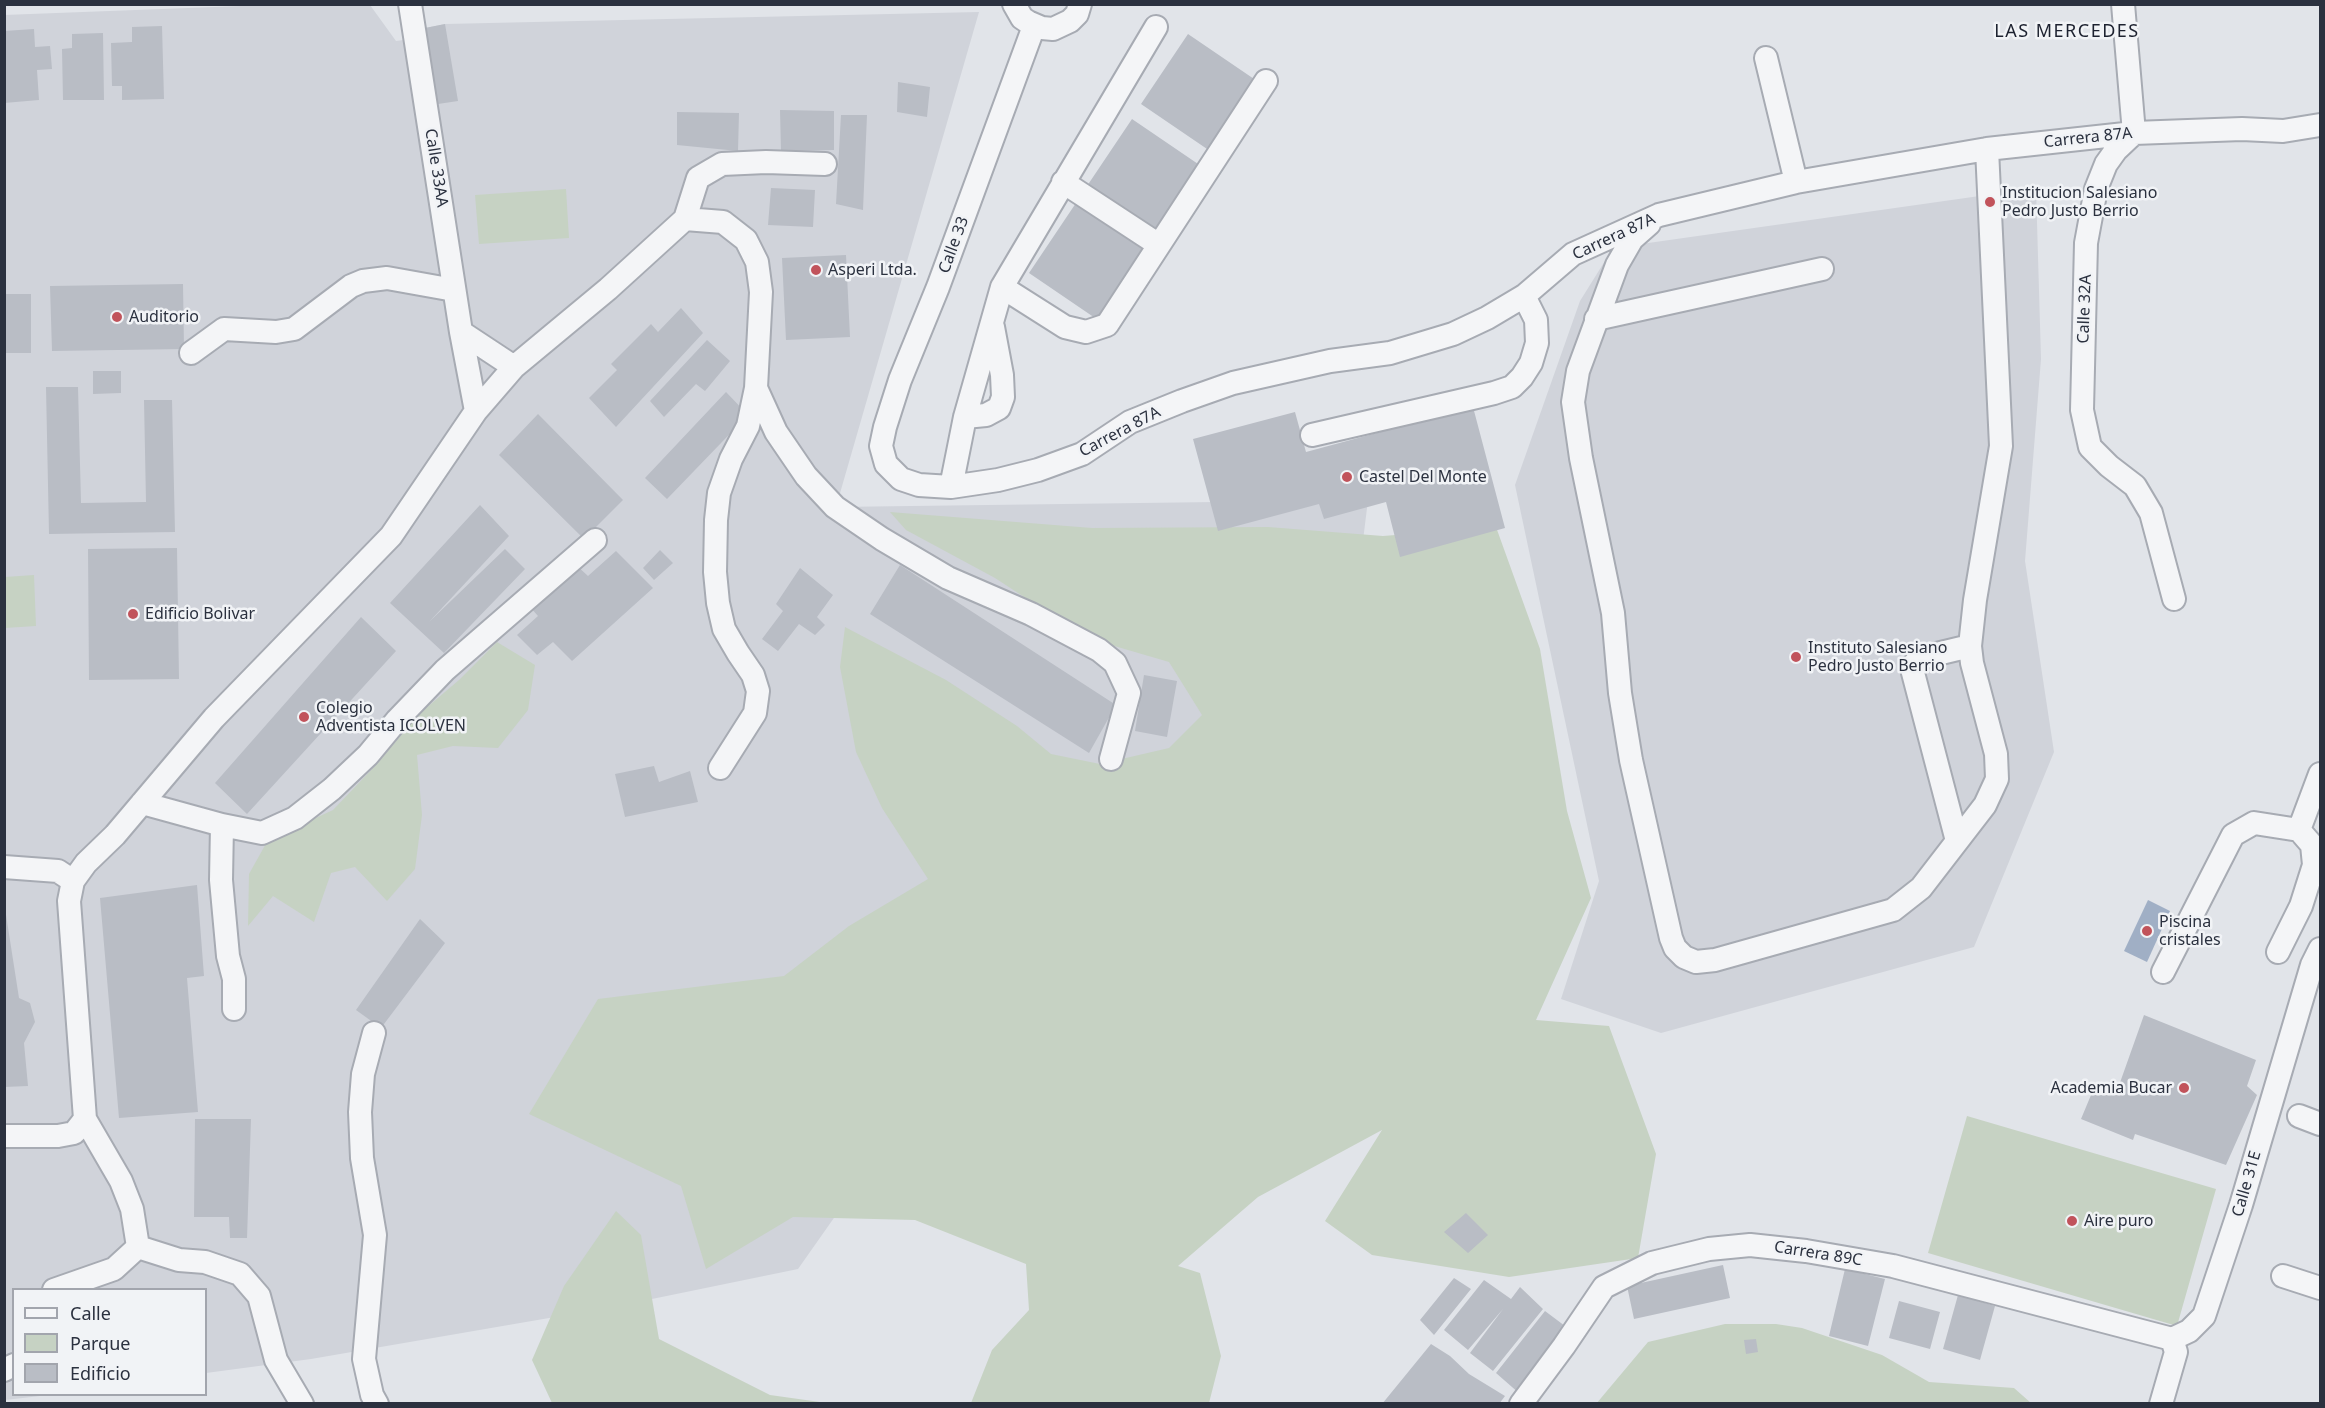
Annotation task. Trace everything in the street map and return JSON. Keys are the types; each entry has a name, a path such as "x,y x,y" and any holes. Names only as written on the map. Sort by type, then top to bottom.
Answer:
{"street":[{"name":"Calle 33AA","path":"410,4 454,290 476,411"},
{"path":"1014,4 1023,18 1034,26 1053,29 1062,26 1077,14 1080,4"},
{"path":"2123,4 2134,133"},
{"name":"Calle 33","path":"886,464 881,446 900,380 938,287 1034,26"},
{"path":"951,487 968,406 1002,287 1156,27"},
{"path":"1766,57 1796,182"},
{"path":"1002,287 1065,327 1086,332 1107,325 1266,81"},
{"name":"Carrera 87A","path":"886,464 901,479 919,485 951,487 998,480 1049,466 1082,454 1130,422 1233,383 1330,360 1390,353 1454,334 1524,296 1573,254 1659,215 1796,182 1987,149 2134,133 2242,129 2283,130 2320,125"},
{"name":"Calle 32A","path":"2134,133 2116,150 2106,164 2096,189 2086,243 2082,410 2090,447 2109,466 2135,486 2151,513 2174,599"},
{"path":"1659,215 1632,239 1617,265 1578,371 1573,402 1581,458 1613,613 1620,693 1631,760 1675,948 1684,957 1696,962 1715,960 1893,910 1921,888 1985,805 1997,779 1996,754 1972,663 1970,646 1975,600 2001,446 1987,149"},
{"path":"138,1247 132,1209 121,1181 86,1119 69,900 73,881 86,863 115,836 214,718 391,536 476,411 514,367 608,289 684,219 698,178 722,164 766,162 825,164"},
{"path":"1063,183 1160,246"},
{"path":"684,219 723,222 746,240 757,262 761,292 756,388 748,426 731,459 719,492 715,572 718,603 724,629 753,675 758,691 755,713 720,768"},
{"path":"1596,319 1822,269"},
{"path":"191,353 224,329 276,332 294,329 351,286 363,281 387,278 454,290"},
{"path":"1312,435 1512,387 1531,363 1537,343 1536,320 1524,296"},
{"path":"968,406 986,415 999,408 1003,397 1002,375 992,322"},
{"path":"461,332 514,367"},
{"path":"756,388 776,432 806,476 836,507 882,539 948,578 1031,614 1099,650 1115,663 1129,693 1111,759"},
{"path":"142,803 222,825 262,833 295,818 332,789 368,755 397,720 445,670 595,540"},
{"path":"1957,841 1912,669 1920,658 1970,646"},
{"path":"2299,830 2320,774"},
{"path":"2163,972 2233,835 2254,823 2299,830 2312,845 2314,865 2301,906 2278,952"},
{"path":"222,825 221,880 228,956 234,979 234,1009"},
{"path":"4,867 58,871 73,881"},
{"name":"Calle 31E","path":"2172,1339 2189,1331 2204,1316 2318,960"},
{"path":"374,1033 363,1074 360,1113 362,1158 375,1235 364,1359 372,1395 377,1404"},
{"path":"2299,1116 2320,1124"},
{"path":"4,1136 58,1136 74,1133 86,1119"},
{"name":"Carrera 89C","path":"1521,1404 1604,1287 1652,1263 1709,1250 1750,1245 1806,1251 1893,1266 2172,1339"},
{"path":"60,1288 114,1269 138,1247"},
{"path":"138,1247 179,1260 205,1262 240,1274 260,1296 276,1360 302,1404"},
{"path":"2283,1276 2320,1288"},
{"path":"2162,1404 2166,1381 2176,1352 2172,1339"}],"shaded area":[{"path":"267,5 370,5 396,41 426,37 425,28 445,24 979,12 836,507 1368,500 1347,670 879,1154 798,1269 613,1307 311,1359 207,1373 207,1288 12,1288 12,1396 40,1396 5,1400 4,15"},
{"name":"Instituto Salesiano Pedro Justo Berrio","path":"2036,188 2041,359 2025,561 2054,752 1974,947 1661,1033 1561,999 1599,881 1515,485 1580,301 1613,248"}],"green space":[{"path":"566,189 569,238 479,244 475,195"},
{"path":"890,512 1092,528 1268,527 1383,536 1496,527 1540,649 1567,811 1591,898 1536,1020 1609,1026 1656,1154 1638,1258 1509,1277 1372,1255 1325,1221 1382,1130 1258,1197 1178,1266 1200,1273 1221,1356 1209,1403 971,1403 992,1350 1029,1310 1026,1264 915,1220 793,1217 706,1269 681,1186 529,1114 598,999 784,976 849,926 928,879 882,808 856,752 840,667 845,627 946,680 1017,726 1051,754 1100,764 1169,748 1202,715 1169,662 1087,638 995,578 906,530"},
{"path":"34,575 36,626 5,628 5,577"},
{"path":"497,642 535,665 528,710 498,748 453,746 417,755 422,815 415,869 387,901 355,867 331,873 314,922 273,896 248,926 249,874 268,840 333,810 377,764 418,715 459,680"},
{"name":"Aire puro","path":"1967,1116 2216,1189 2177,1326 1928,1253"},
{"path":"616,1211 641,1235 659,1339 770,1395 827,1403 552,1403 532,1360 564,1286"},
{"path":"1725,1324 1776,1324 1802,1328 1882,1355 1929,1382 2014,1388 2031,1403 1596,1404 1648,1342"}],"water":[{"name":"Piscina cristales","path":"2148,900 2170,911 2147,962 2124,951"}],"building":[{"path":"445,24 458,101 438,104 425,28"},
{"path":"162,26 164,99 122,100 122,86 112,86 111,43 132,42 132,27"},
{"path":"34,29 35,47 50,46 52,69 37,70 39,100 4,103 4,31"},
{"path":"103,33 104,100 63,100 62,49 72,48 72,34"},
{"path":"1188,34 1257,81 1210,151 1141,104"},
{"path":"898,82 930,87 927,117 897,112"},
{"path":"780,110 834,111 834,150 781,151"},
{"path":"677,112 739,113 738,151 677,145"},
{"path":"841,115 867,115 863,210 836,204"},
{"path":"1132,119 1201,166 1154,236 1085,189"},
{"path":"771,188 815,190 813,227 768,225"},
{"path":"1076,203 1145,250 1098,320 1029,273"},
{"path":"846,255 850,337 786,340 782,258"},
{"name":"Auditorio","path":"183,284 184,349 52,351 50,286"},
{"path":"5,294 31,294 31,353 5,353"},
{"path":"681,308 703,333 616,427 589,398 617,370 611,364 651,324 658,332"},
{"path":"707,340 730,361 705,391 696,384 664,417 650,401"},
{"path":"93,371 121,371 121,393 93,394"},
{"path":"46,387 78,387 81,503 146,502 144,400 172,400 175,532 49,534"},
{"path":"726,392 748,415 667,499 645,478"},
{"name":"Castel Del Monte","path":"1473,407 1505,528 1400,557 1386,502 1324,519 1319,504 1218,531 1193,439 1295,412 1306,452"},
{"path":"538,414 623,500 584,539 499,455"},
{"path":"480,505 509,536 429,622 505,549 525,569 444,653 390,603"},
{"name":"Edificio Bolivar","path":"177,548 179,679 89,680 88,549"},
{"path":"660,550 673,563 654,580 643,568"},
{"path":"616,551 653,588 572,661 553,642 537,655 517,635 538,616 531,608 576,565 588,576"},
{"path":"900,565 1116,705 1089,753 870,614"},
{"path":"800,568 833,595 817,617 825,625 815,635 799,624 778,651 762,639 783,611 776,604"},
{"name":"Colegio Adventista ICOLVEN","path":"361,617 396,651 247,814 215,783"},
{"path":"1144,675 1177,681 1167,737 1135,731"},
{"path":"654,766 659,782 690,771 698,802 625,817 615,774"},
{"path":"197,885 204,976 187,978 198,1112 119,1118 100,898"},
{"path":"4,902 19,998 30,1003 35,1022 24,1043 28,1086 4,1087"},
{"path":"420,919 445,943 381,1028 356,1010"},
{"name":"Academia Bucar","path":"2144,1015 2256,1060 2247,1086 2257,1095 2226,1165 2135,1134 2133,1140 2081,1119 2096,1083 2117,1091"},
{"path":"195,1119 251,1119 247,1238 230,1238 229,1217 194,1217"},
{"path":"1466,1213 1488,1235 1468,1253 1444,1232"},
{"path":"1723,1265 1730,1298 1634,1319 1627,1286"},
{"path":"1845,1269 1885,1279 1868,1346 1829,1336"},
{"path":"1454,1278 1471,1289 1434,1335 1420,1320"},
{"path":"1484,1280 1511,1299 1520,1287 1543,1309 1493,1371 1470,1353 1503,1309 1468,1350 1444,1330"},
{"path":"1958,1295 1995,1306 1980,1360 1943,1349"},
{"path":"1899,1301 1940,1312 1930,1349 1889,1338"},
{"path":"1545,1311 1569,1329 1520,1394 1496,1373"},
{"path":"1756,1339 1758,1352 1746,1354 1744,1340"},
{"path":"1431,1344 1450,1356 1469,1374 1505,1396 1499,1404 1382,1404"}],"place":[{"name":"Institucion Salesiano Pedro Justo Berrio","path":"1990,202"},
{"name":"Asperi Ltda.","path":"816,270"},
{"name":"Auditorio","path":"117,317"},
{"name":"Castel Del Monte","path":"1347,477"},
{"name":"Edificio Bolivar","path":"133,614"},
{"name":"Instituto Salesiano Pedro Justo Berrio","path":"1796,657"},
{"name":"Colegio Adventista ICOLVEN","path":"304,717"},
{"name":"Piscina cristales","path":"2147,931"},
{"name":"Academia Bucar","path":"2184,1088"},
{"name":"Aire puro","path":"2072,1221"}],"district":[{"name":"LAS MERCEDES","path":"2067,32"}]}
